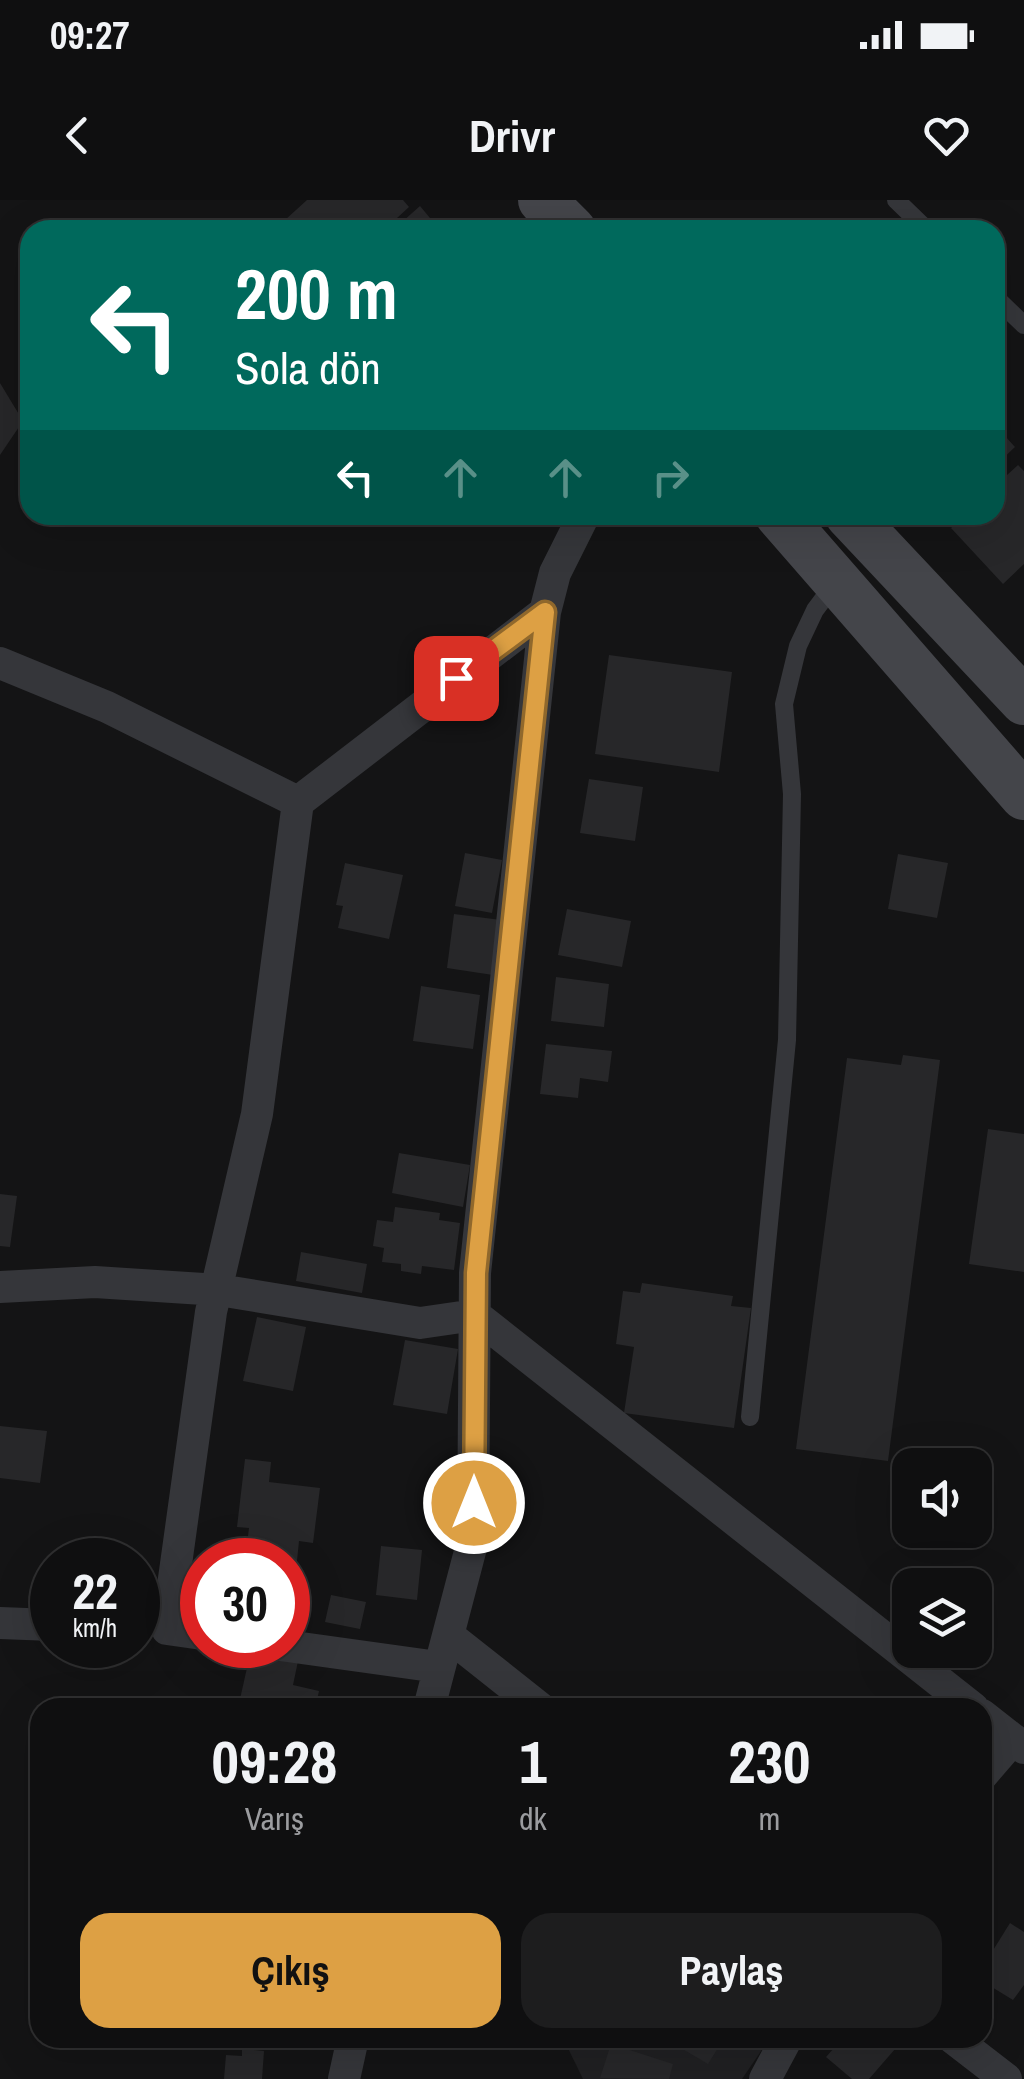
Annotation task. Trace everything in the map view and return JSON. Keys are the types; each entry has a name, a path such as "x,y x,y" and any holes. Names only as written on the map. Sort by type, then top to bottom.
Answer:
{"main road":[{"path":"517,200 534,220"},
{"path":"542,200 562,220"},
{"path":"788,525 1024,796"},
{"path":"858,525 1024,701"}],"street":[{"path":"431,1698 474,1540 476,1273 545,612 556,573 579,525"},
{"path":"160,1586 211,1312 257,1114 298,802 545,612"},
{"path":"0,663 107,707 298,802"},
{"path":"0,1286 95,1282 219,1290 420,1323 475,1316 960,1698"},
{"path":"0,1623 30,1625"},
{"path":"310,1646 443,1651 523,1698"},
{"path":"992,1723 1018,1743 992,1766"},
{"path":"344,2079 352,2048"},
{"path":"765,2079 781,2048"},
{"path":"966,2048 1006,2079"}],"lane":[{"path":"896,200 917,220"},
{"path":"1005,306 1024,325"},
{"path":"750,1417 787,1040 792,794 784,704 798,646 815,610 837,581"}],"shaded area":[{"path":"568,2048 763,2048 742,2079 583,2079"}],"building":[{"path":"307,200 403,200 409,207 395,220 285,220"},
{"path":"420,206 432,220 404,220"},
{"path":"0,383 20,416 20,425 0,455"},
{"path":"1005,436 1015,447 1005,456"},
{"path":"1018,465 1024,471 1024,564 1003,584 951,528 1005,525 1005,477"},
{"path":"609,655 732,672 719,772 595,754"},
{"path":"589,779 643,787 635,841 580,833"},
{"path":"465,853 502,860 492,913 455,906"},
{"path":"898,854 948,863 937,918 888,909"},
{"path":"345,863 403,875 389,939 338,928 343,906 336,905"},
{"path":"567,909 631,921 622,967 558,955"},
{"path":"454,914 501,920 493,975 447,968"},
{"path":"556,977 609,984 604,1027 551,1021"},
{"path":"421,986 480,995 473,1049 413,1041"},
{"path":"546,1044 612,1051 608,1082 580,1078 578,1098 540,1094"},
{"path":"903,1055 940,1060 888,1461 796,1449 847,1058 901,1065"},
{"path":"988,1129 1024,1134 1024,1272 969,1264"},
{"path":"399,1153 470,1165 463,1207 392,1193"},
{"path":"0,1194 17,1196 10,1247 0,1246"},
{"path":"395,1207 440,1213 439,1220 460,1223 454,1270 422,1266 421,1274 401,1271 401,1264 382,1262 384,1248 373,1246 377,1220 393,1222"},
{"path":"301,1252 367,1264 362,1293 296,1281"},
{"path":"642,1283 733,1296 731,1306 751,1308 734,1428 624,1413 634,1347 616,1344 623,1291 640,1293"},
{"path":"257,1317 306,1327 293,1391 243,1381"},
{"path":"405,1340 458,1349 447,1414 393,1405"},
{"path":"0,1426 47,1431 40,1483 0,1478"},
{"path":"245,1459 271,1462 269,1482 320,1488 313,1543 310,1538 248,1538 249,1528 237,1527"},
{"path":"381,1546 422,1550 417,1600 376,1595"},
{"path":"331,1595 366,1602 360,1629 325,1622"},
{"path":"247,1668 297,1668 293,1685 319,1691 317,1698 240,1698"},
{"path":"1010,1923 1024,1932 1024,1985 1013,2000 992,1987 992,1952"},
{"path":"610,2048 623,2048 673,2064 669,2079 600,2078"},
{"path":"681,2048 718,2048 708,2064"},
{"path":"834,2048 896,2048 869,2079 852,2079 826,2057"},
{"path":"242,2049 264,2051 262,2079 224,2079 226,2055 242,2056"}],"route":[{"path":"456,678 545,612 476,1273 474,1503"}]}
